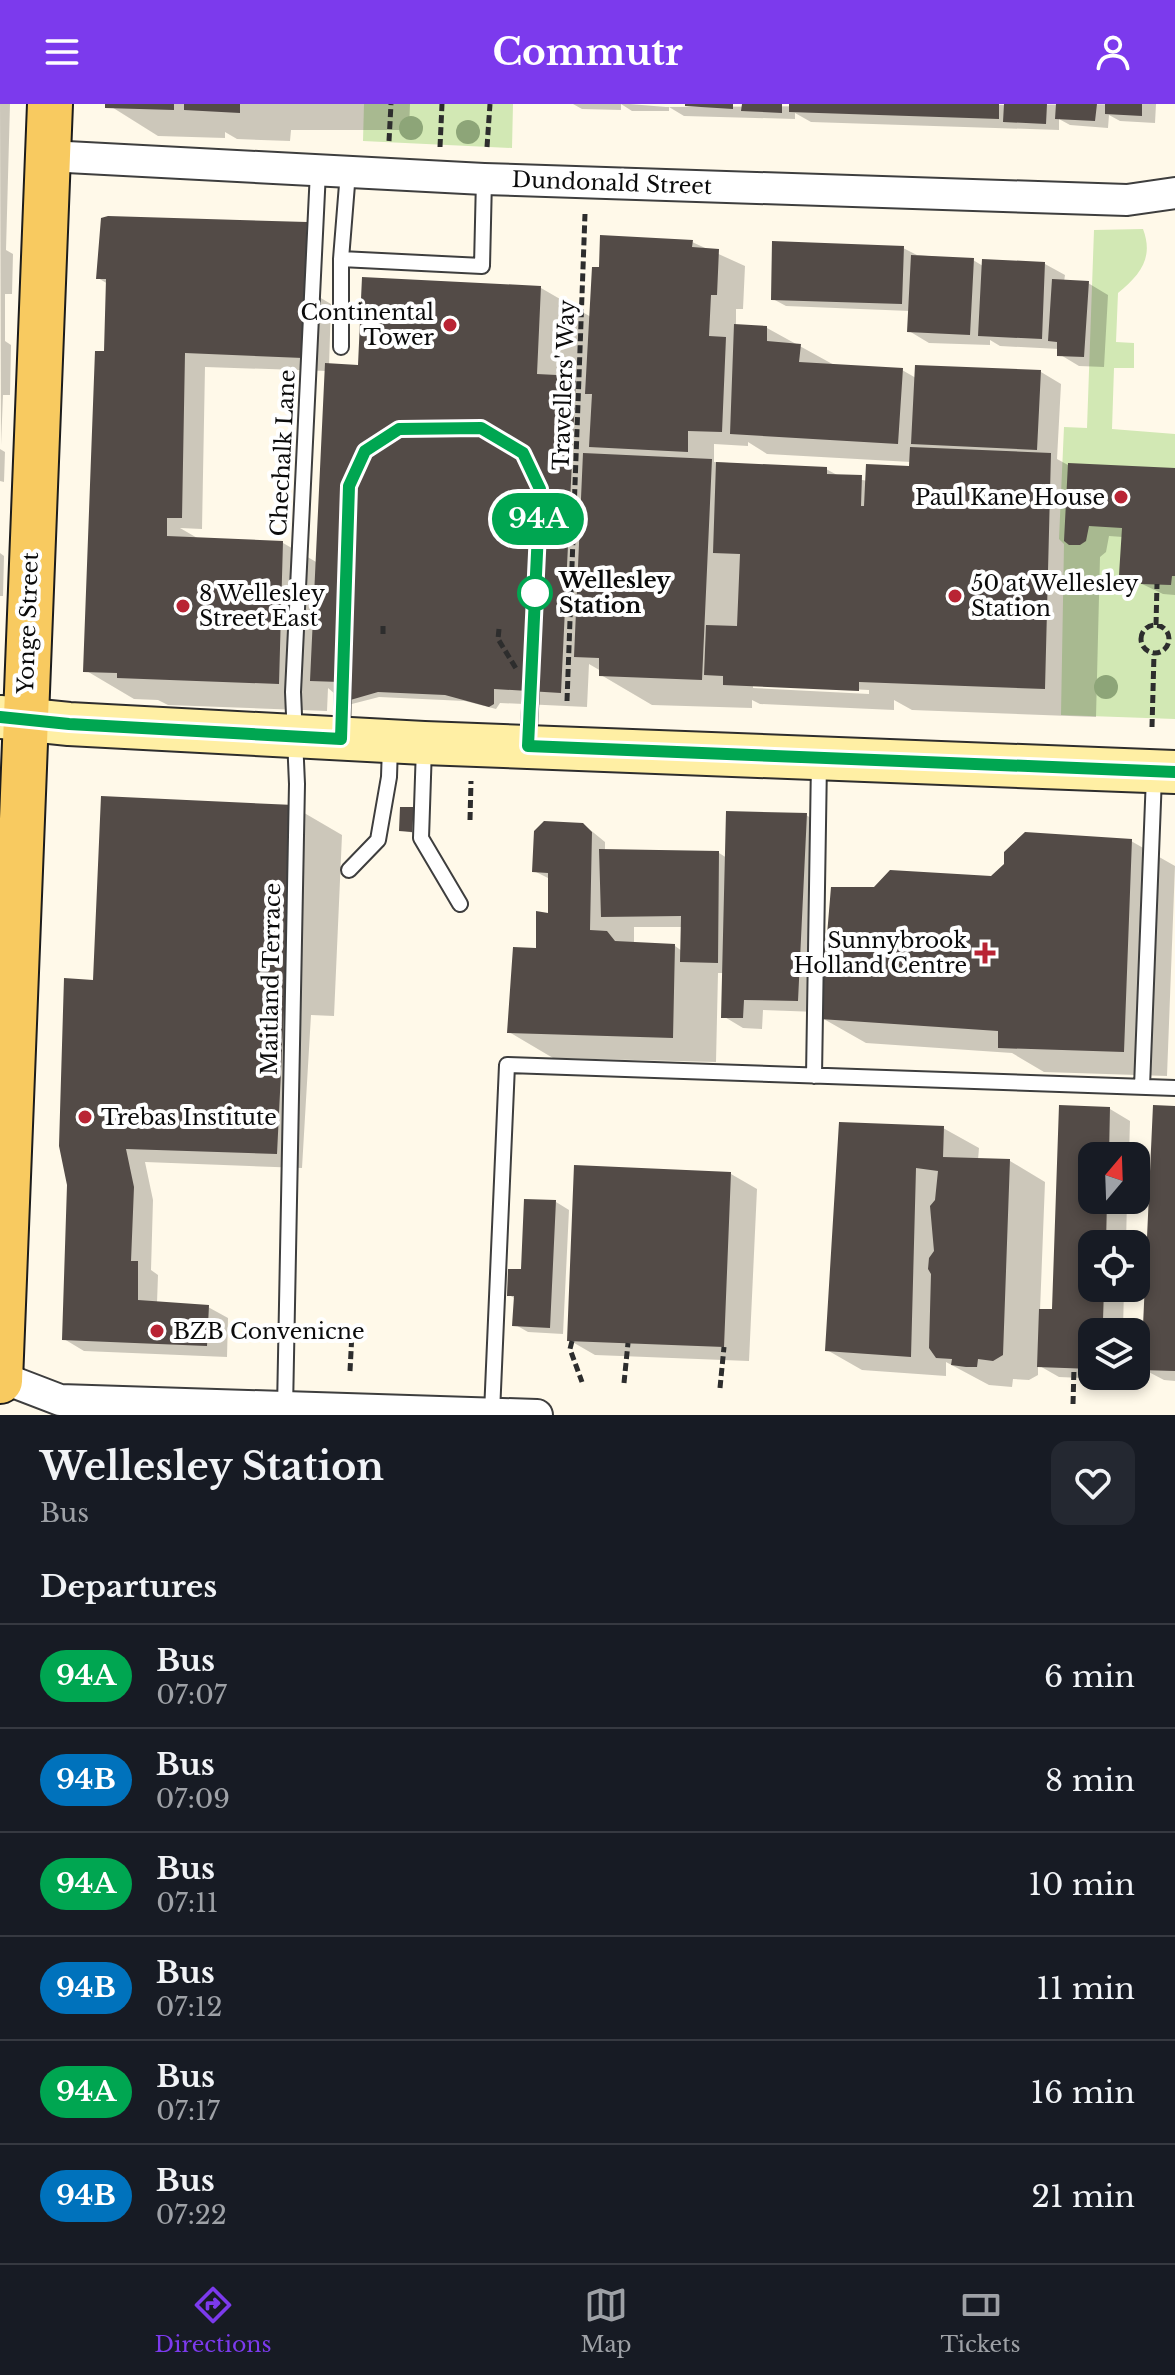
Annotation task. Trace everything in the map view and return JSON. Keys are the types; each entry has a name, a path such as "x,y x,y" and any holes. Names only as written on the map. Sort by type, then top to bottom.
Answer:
{"main road":[{"name":"Yonge Street","path":"0,1379 12,718 50,104"}],"street":[{"name":"Dundonald Street","path":"48,156 333,171 486,165 1127,200 1175,193"},
{"path":"12,718 297,737 1164,772"},
{"path":"0,1379 60,1400 284,1411 537,1415"}],"lane":[{"path":"341,259 482,266 486,165"},
{"path":"333,171 341,259 341,347"},
{"name":"Chechalk Lane","path":"297,737 293,692 333,171"},
{"path":"341,739 343,684"},
{"path":"528,746 531,690"},
{"name":"Maitland Terrace","path":"284,1411 297,737"},
{"path":"349,870 378,840 389,777 407,742"},
{"path":"407,742 421,838 460,904"},
{"path":"814,1076 819,758"},
{"path":"1142,1087 1164,772"},
{"path":"492,1413 507,1065 1175,1088"}],"path":[{"path":"388,146 391,104"},
{"path":"440,148 442,104"},
{"path":"486,165 490,104"},
{"name":"Travellers' Way","path":"567,701 585,213"},
{"path":"1156,625 1157,584"},
{"path":"383,624 383,634"},
{"path":"1156,625 1164,628 1169,640 1166,649 1154,654 1145,649 1140,641 1143,632 1156,625"},
{"path":"499,629 498,639 517,669"},
{"path":"1152,727 1154,654"},
{"path":"470,820 471,781"},
{"path":"350,1371 352,1333"},
{"path":"572,1341 570,1349 582,1382"},
{"path":"624,1383 628,1343"},
{"path":"720,1388 724,1347"},
{"path":"1073,1404 1074,1368"}],"green space":[{"path":"364,104 513,104 512,148 363,141"},
{"path":"1143,229 1147,249 1143,265 1118,293 1116,342 1134,343 1134,368 1114,368 1112,429 1175,434 1175,719 1061,715 1064,544 1059,539 1064,427 1087,428 1094,230"}],"building":[{"path":"105,104 174,104 174,110 105,108"},
{"path":"184,104 240,104 240,113 184,110"},
{"path":"733,104 733,109 685,106"},
{"path":"742,104 782,104 782,113 741,111"},
{"path":"789,104 999,104 999,119 789,112"},
{"path":"1004,104 1047,104 1046,124 1003,122"},
{"path":"1056,104 1097,104 1095,121 1055,119"},
{"path":"1105,104 1142,104 1142,116 1105,114"},
{"path":"101,218 307,222 303,358 185,353 182,518 167,518 167,536 283,541 279,684 117,678 117,673 83,672 95,351 104,351 106,279 96,279"},
{"path":"600,235 693,240 692,247 719,249 717,295 711,295 709,336 726,337 722,432 688,431 688,452 589,447 592,394 585,394 592,267 599,267"},
{"path":"772,241 904,246 902,304 771,300"},
{"path":"911,255 974,258 970,335 907,332"},
{"path":"982,259 1045,262 1042,339 978,336"},
{"path":"362,277 541,286 537,374 576,376 561,693 494,689 494,704 489,707 445,695 378,692 340,703 340,682 310,681 325,363 358,365"},
{"path":"1052,279 1089,281 1084,357 1057,356 1057,342 1048,341"},
{"path":"734,324 767,326 767,341 801,344 799,362 903,368 898,444 730,434"},
{"path":"915,365 1041,370 1037,450 911,444"},
{"path":"910,447 1051,453 1045,689 859,682 859,691 723,685 723,676 704,675 706,625 737,626 740,554 713,553 716,462 827,467 827,474 862,475 861,506 864,506 866,464 909,466"},
{"path":"583,453 712,459 702,680 599,676 599,658 574,657"},
{"name":"Paul Kane House","path":"1068,463 1175,468 1175,576 1172,576 1171,585 1141,584 1140,575 1119,575 1122,528 1089,526 1086,541 1080,545 1069,545 1064,541"},
{"path":"101,796 294,805 277,1154 126,1149 134,1187 131,1261 138,1261 138,1300 209,1305 207,1346 62,1340 67,1185 59,1146 64,978 93,980"},
{"path":"400,807 414,807 412,832 399,831"},
{"path":"726,811 807,813 798,1001 744,1000 743,1018 721,1018"},
{"path":"544,821 583,823 592,832 590,930 607,931 615,941 675,944 673,1038 507,1033 513,947 536,948 536,911 548,913 548,873 532,872 534,831"},
{"path":"1025,832 1132,839 1124,1052 998,1048 998,1031 820,1019 831,887 874,887 890,870 991,876 1004,864 1004,852"},
{"path":"599,849 719,851 718,963 680,962 681,916 601,917"},
{"path":"1059,1105 1110,1107 1109,1142 1078,1142 1078,1214 1107,1214 1106,1230 1078,1230 1078,1302 1104,1302 1103,1318 1078,1318 1078,1368 1037,1367 1039,1309 1052,1309"},
{"path":"1153,1105 1175,1106 1175,1371 1150,1370 1150,1318 1143,1318 1144,1302 1150,1302 1150,1230 1147,1230"},
{"path":"839,1122 944,1126 943,1157 1010,1159 1003,1355 993,1361 978,1359 977,1367 966,1367 951,1365 952,1359 936,1358 929,1348 931,1274 928,1269 929,1258 934,1251 930,1206 935,1200 938,1171 916,1168 911,1357 825,1351"},
{"path":"574,1165 731,1172 724,1347 567,1341"},
{"path":"524,1199 556,1200 550,1328 512,1326 514,1296 507,1296 508,1269 521,1269"}],"bus line":[{"name":"94A","path":"0,717 69,724 341,739 349,486 365,451 399,429 481,428 523,453 540,489 528,746 1175,772"}],"place":[{"name":"Continental Tower","path":"450,325"},
{"name":"Paul Kane House","path":"1121,497"},
{"name":"Wellesley Station","path":"535,593"},
{"name":"50 at Wellesley Station","path":"955,596"},
{"name":"8 Wellesley Street East","path":"183,606"},
{"name":"Sunnybrook Holland Centre","path":"985,953"},
{"name":"Trebas Institute","path":"85,1117"},
{"name":"BZB Convenicne","path":"157,1331"}]}
